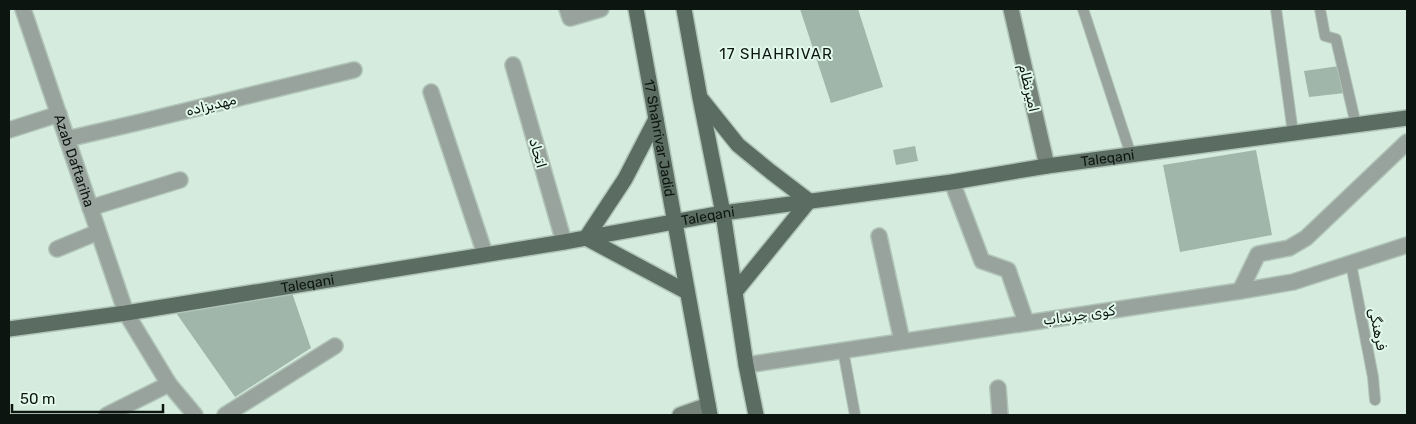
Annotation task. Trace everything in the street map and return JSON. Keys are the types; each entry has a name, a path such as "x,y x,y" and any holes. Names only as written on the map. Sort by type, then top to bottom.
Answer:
{"main road":[{"name":"17 Shahrivar Jadid","path":"636,9 709,410"},
{"path":"684,9 723,213 746,364 756,415"},
{"path":"700,98 738,145 809,201 735,292"},
{"name":"Taleqani","path":"9,329 126,313 564,242 723,213 952,182 1047,166 1407,118"},
{"path":"656,119 625,179 586,238 687,292"}],"street":[{"name":"Azab Daftariha","path":"23,9 126,313 169,384 195,415"},
{"path":"567,9 570,18 602,9"},
{"name":"امیرنظام","path":"1011,9 1047,166"},
{"name":"اتحاد","path":"513,65 564,242"},
{"name":"مهدیزاده","path":"67,138 163,117 354,70"},
{"path":"431,92 485,254"},
{"path":"9,130 59,114"},
{"path":"1240,291 1258,254 1289,248 1306,238 1407,142"},
{"path":"90,208 180,180"},
{"path":"952,182 982,261 1008,270 1026,322"},
{"path":"57,249 98,232"},
{"path":"879,236 902,341"},
{"name":"کوی چرنداب","path":"746,364 1293,282 1407,245"},
{"path":"225,415 335,346"},
{"path":"107,415 169,384"},
{"path":"998,388 1000,415"},
{"path":"680,415 709,410"}],"lane":[{"path":"1082,9 1131,156"},
{"path":"1276,9 1293,132"},
{"path":"1320,9 1325,36 1336,39 1356,125"},
{"name":"فرهنگی","path":"1351,264 1373,377 1375,400"},
{"path":"843,350 855,415"}],"building":[{"path":"800,9 858,9 883,87 831,103"},
{"path":"1339,66 1345,93 1309,97 1304,71"},
{"path":"915,146 918,161 896,165 893,150"},
{"path":"1256,150 1272,235 1180,252 1163,165"},
{"path":"291,290 311,348 235,397 174,310"}],"district":[{"name":"17 SHAHRIVAR","path":"776,54"}]}
